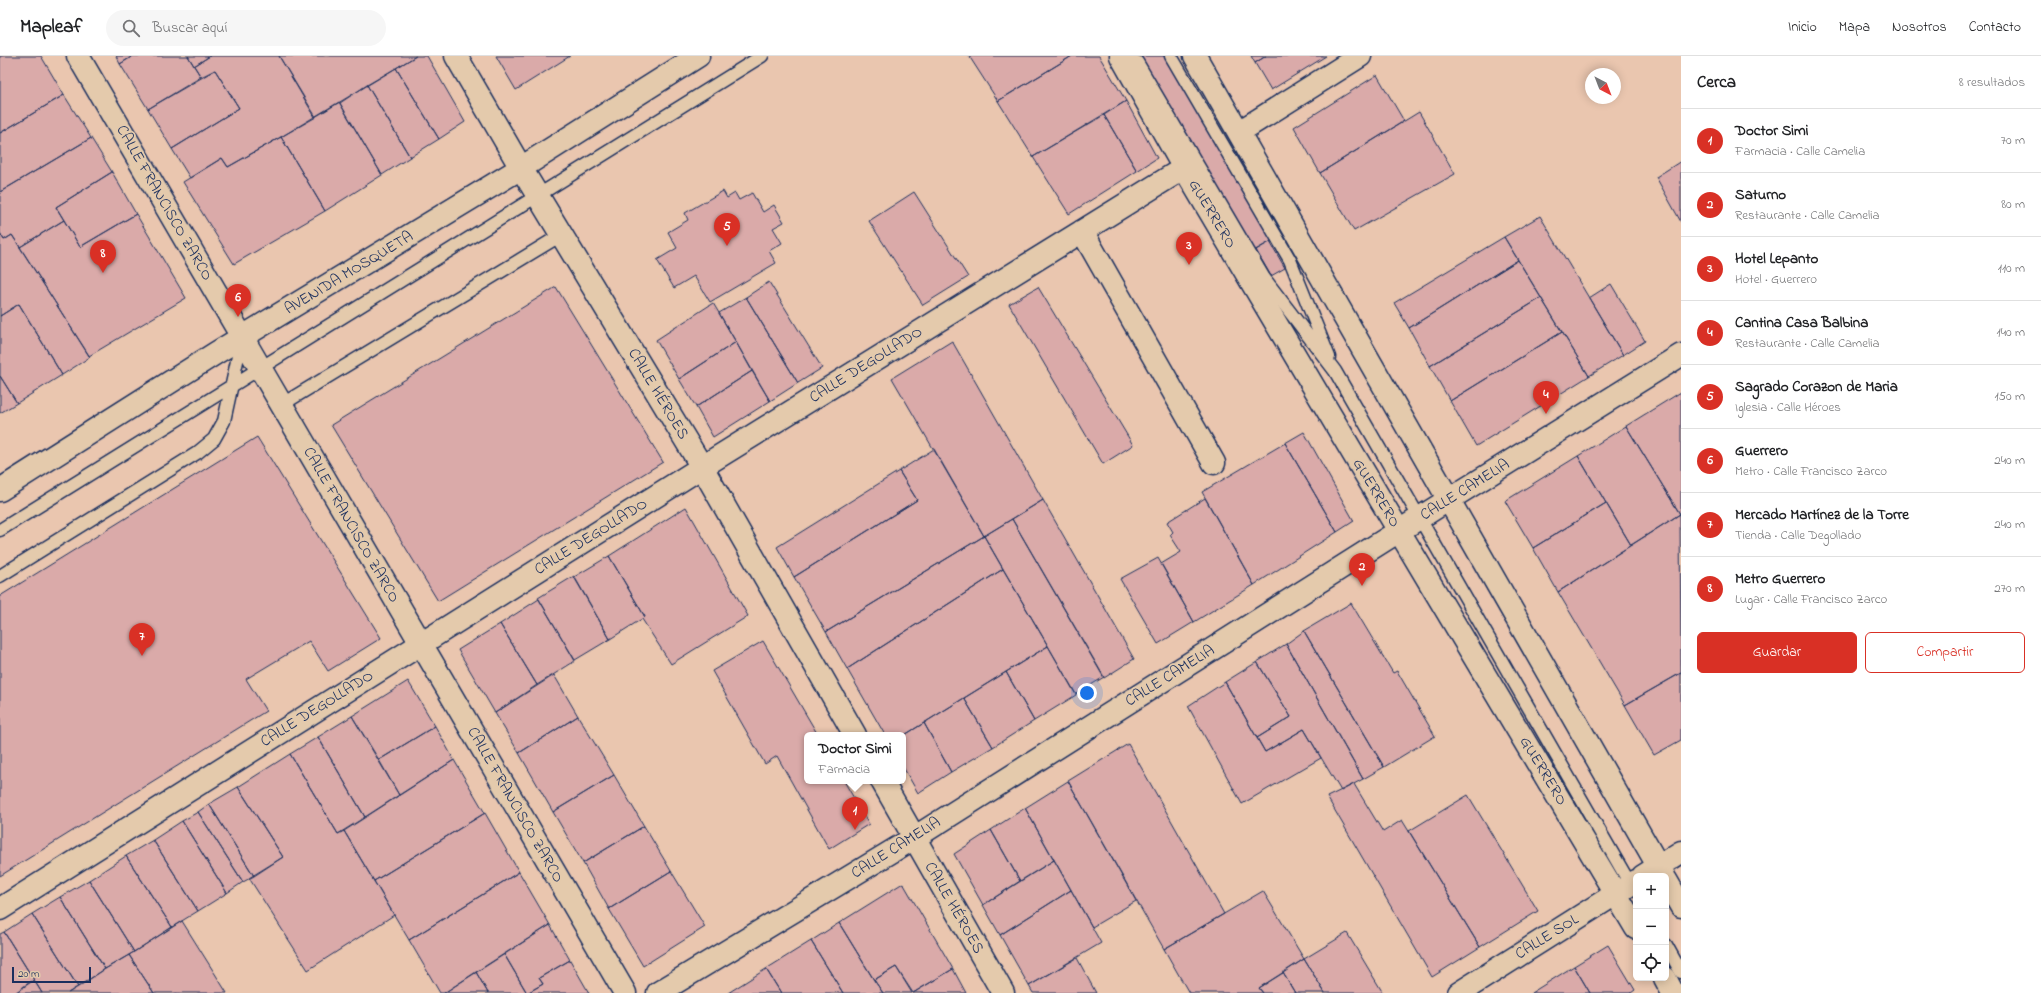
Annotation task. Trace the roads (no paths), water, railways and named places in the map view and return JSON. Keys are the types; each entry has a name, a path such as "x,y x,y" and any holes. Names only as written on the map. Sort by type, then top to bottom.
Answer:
{"street":[{"name":"CALLE FRANCISCO ZARCO","path":"78,56 420,645 626,993"},
{"name":"CALLE HÉROES","path":"456,56 561,235 702,467 853,732"},
{"name":"AVENIDA MOSQUETA","path":"0,490 242,338 521,168 698,56"},
{"name":"GUERRERO","path":"1121,56 1184,168 1399,531 1638,873"},
{"name":"GUERRERO","path":"1195,56 1448,500 1640,873"},
{"path":"1239,132 1360,56"},
{"name":"CALLE DEGOLLADO","path":"0,908 702,467 1184,168"},
{"path":"1082,231 1214,463"},
{"name":"CALLE CAMELIA","path":"658,993 914,838 1448,500 1681,355"},
{"name":"CALLE HÉROES","path":"884,784 1003,993"},
{"name":"CALLE SOL","path":"1654,873 1681,852"},
{"name":"CALLE SOL","path":"1459,993 1633,888"},
{"name":"GUERRERO","path":"1669,898 1681,906"},
{"path":"1667,981 1673,993"}],"lane":[{"path":"0,530 762,56"},
{"name":"GUERRERO","path":"1133,56 1264,278 1335,371"},
{"path":"1172,56 1290,260 1335,371 1420,518 1639,873"},
{"path":"281,406 561,235"},
{"path":"0,576 197,453 214,439 224,421 242,338"},
{"path":"1669,951 1681,972"}],"place":[{"name":"Sagrado Corazon de Maria","path":"727,246"},
{"name":"Hotel Lepanto","path":"1189,265"},
{"name":"Metro Guerrero","path":"103,273"},
{"name":"Guerrero","path":"238,317"},
{"name":"Cantina Casa Balbina","path":"1546,414"},
{"name":"Saturno","path":"1362,586"},
{"name":"Mercado Martínez de la Torre","path":"142,656"},
{"name":"Doctor Simi","path":"855,830"}]}
